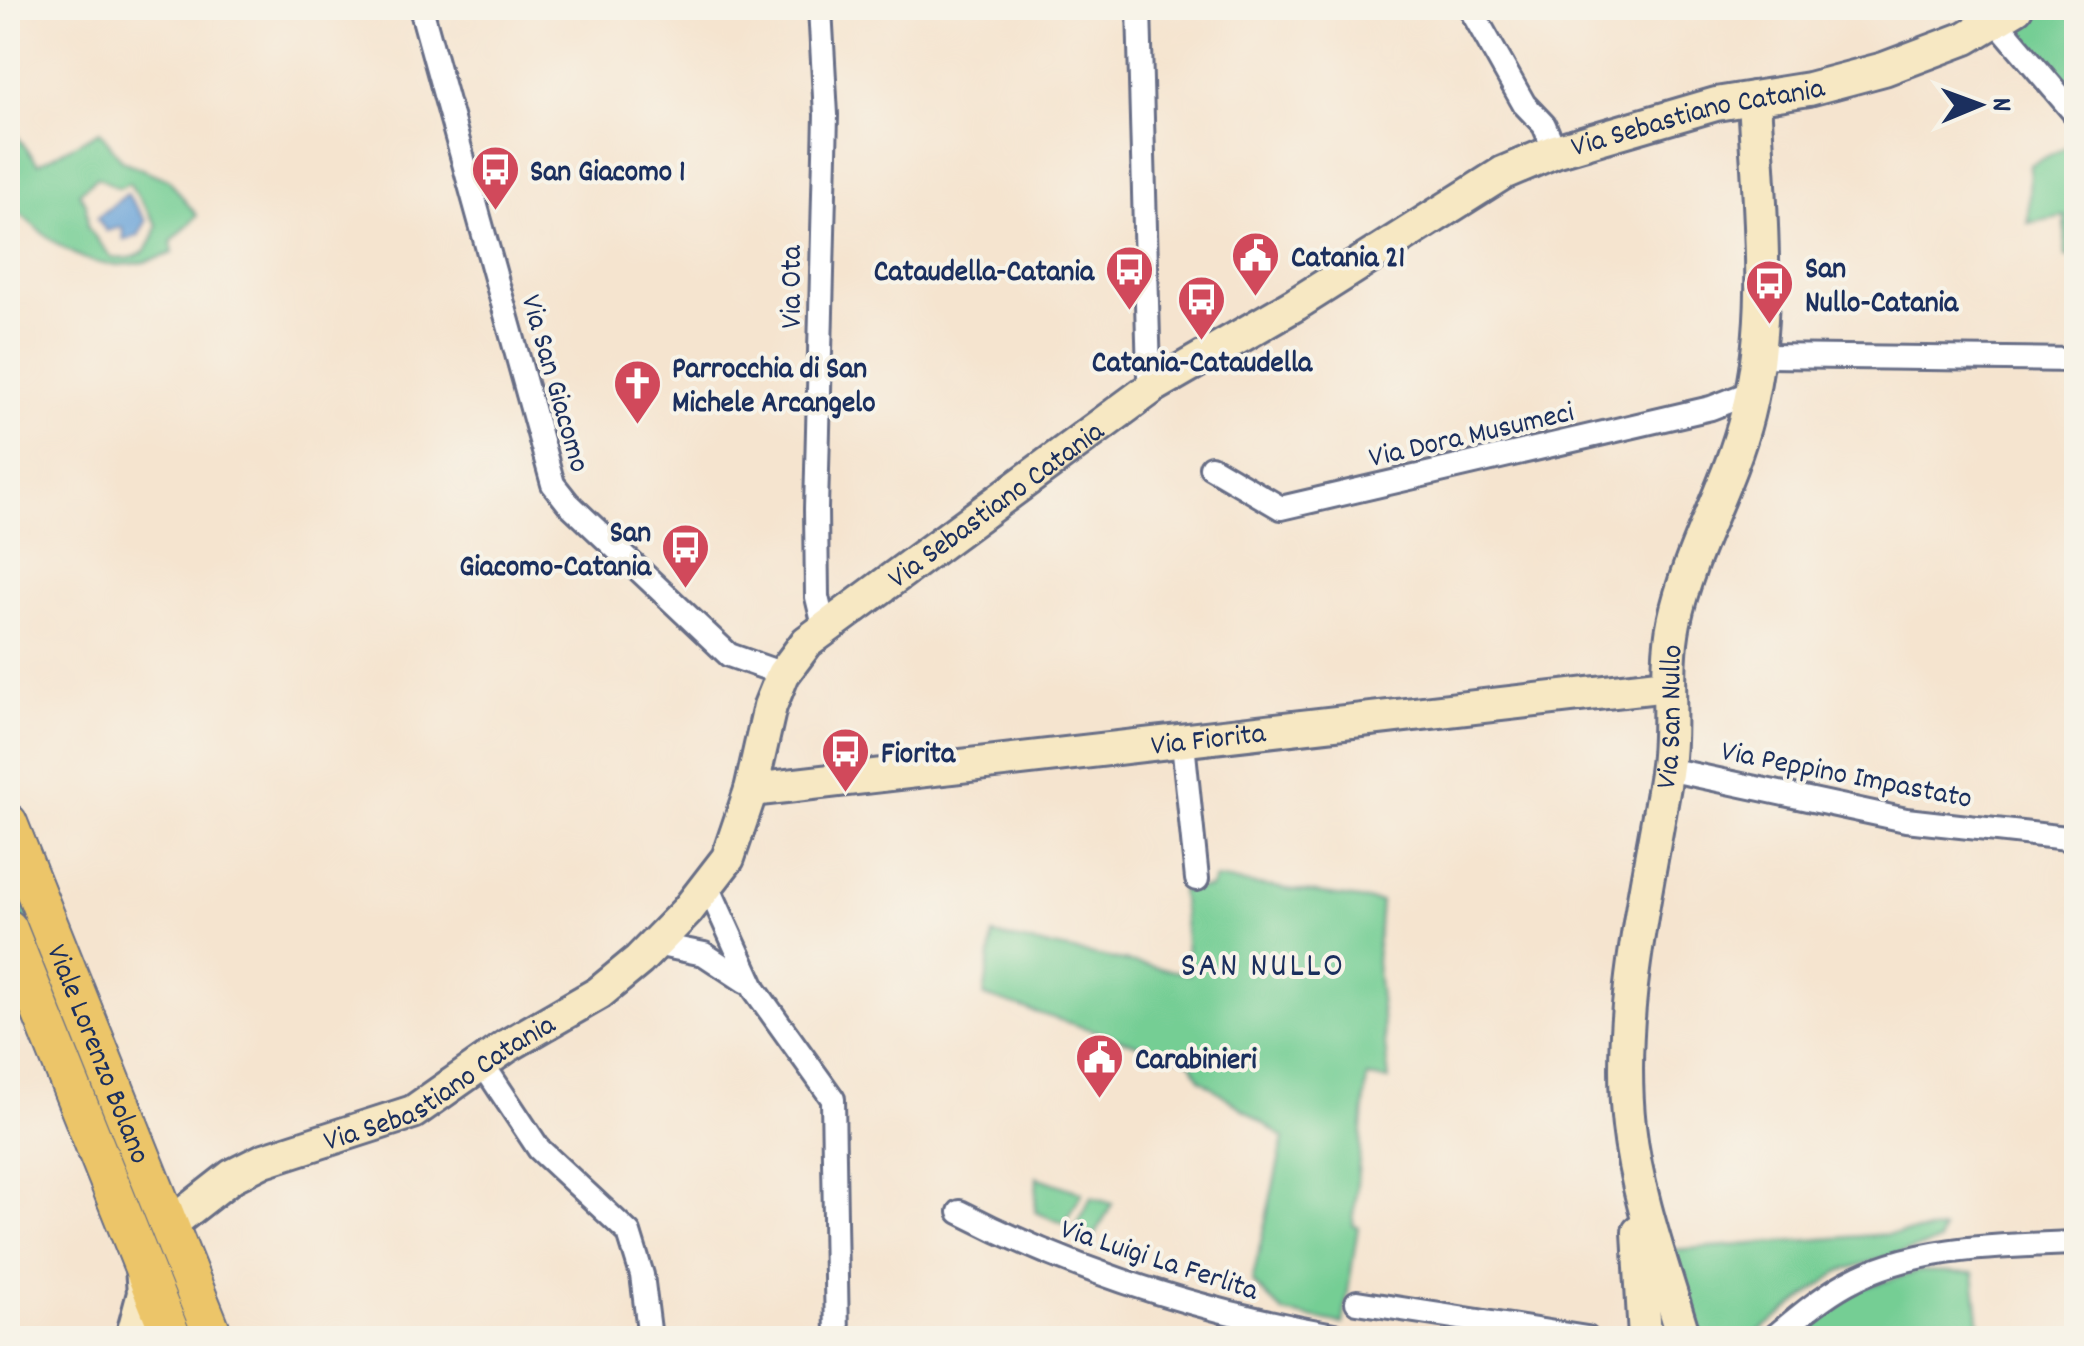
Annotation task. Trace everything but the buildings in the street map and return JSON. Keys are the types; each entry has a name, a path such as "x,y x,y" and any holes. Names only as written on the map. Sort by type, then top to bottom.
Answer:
{"main road":[{"name":"Via Sebastiano Catania","path":"168,1226 232,1176 319,1142 393,1122 599,993 683,916 728,858 782,674 824,626 1154,386 1296,304 1502,174 1556,150 1716,104 1884,69 1934,52 2006,15"},
{"name":"Via San Nullo","path":"1684,1338 1657,1299 1628,1124 1628,1054 1640,914 1667,769 1666,685 1684,583 1728,478 1758,356 1762,269 1754,98"},
{"name":"Via Fiorita","path":"751,790 1666,685"},
{"name":"Viale Lorenzo Bolano","path":"8,823 214,1338"},
{"name":"Viale Lorenzo Bolano","path":"8,929 172,1338"},
{"path":"132,1338 144,1294 142,1268"},
{"path":"1645,1338 1657,1299"}],"street":[{"name":"Via San Giacomo","path":"421,8 553,484 568,503 729,655 782,674"},
{"name":"Via Ota","path":"820,8 826,151 820,218 816,510 817,597 824,626"},
{"path":"1139,8 1148,359 1154,386"},
{"path":"1470,8 1524,104 1544,125 1556,150"},
{"path":"2006,15 2076,115"},
{"path":"1758,356 2076,360"},
{"name":"Via Dora Musumeci","path":"1211,467 1281,508 1711,408 1752,392"},
{"path":"1184,743 1197,880"},
{"name":"Via Peppino Impastato","path":"1667,769 1906,820 2076,839"},
{"path":"708,886 755,990 833,1099 837,1338"},
{"path":"683,916 723,964 755,990"},
{"path":"655,944 704,954 723,964"},
{"path":"482,1063 539,1150 628,1233 642,1275 650,1338"},
{"name":"Via Luigi La Ferlita","path":"960,1212 1092,1272 1279,1326 1350,1338"},
{"path":"1773,1338 1828,1295 1864,1275 1920,1259 1995,1247 2074,1244"},
{"path":"1357,1302 1587,1338"}],"green space":[{"path":"2034,8 2076,8 2076,82 2060,83 2015,22"},
{"path":"8,129 12,129 38,164 100,131 122,161 169,180 197,216 171,242 173,253 146,262 102,264 65,249 8,203","holes":["97,177 119,188 129,183 157,225 147,248 130,258 112,258 88,228 86,203 79,193"]},
{"path":"2076,142 2076,257 2066,256 2065,216 2028,223 2030,165"},
{"path":"8,866 197,1338 188,1338 8,888"},
{"path":"1215,879 1381,902 1376,962 1389,1080 1367,1077 1353,1225 1358,1227 1343,1324 1284,1313 1252,1282 1284,1138 1200,1079 1190,1061 984,996 993,935 1189,974 1181,890 1210,888"},
{"path":"1037,1177 1082,1193 1065,1224 1035,1212"},
{"path":"1091,1197 1112,1204 1095,1236 1075,1229"},
{"path":"1943,1230 1939,1242 1840,1271 1750,1338 1698,1338 1672,1250"},
{"path":"1920,1271 1974,1273 1981,1338 1790,1338 1855,1290"}],"water":[{"path":"127,194 146,221 138,236 124,240 122,227 106,231 97,218"}],"place":[{"name":"San Giacomo 1","path":"495,212"},
{"name":"Catania 21","path":"1256,298"},
{"name":"Cataudella-Catania","path":"1129,312"},
{"name":"San Nullo-Catania","path":"1770,326"},
{"name":"Catania-Cataudella","path":"1202,342"},
{"name":"Parrocchia di San Michele Arcangelo","path":"637,426"},
{"name":"San Giacomo-Catania","path":"686,590"},
{"name":"Fiorita","path":"846,794"},
{"name":"Carabinieri","path":"1100,1100"}],"district":[{"name":"SAN NULLO","path":"1263,963"}]}
